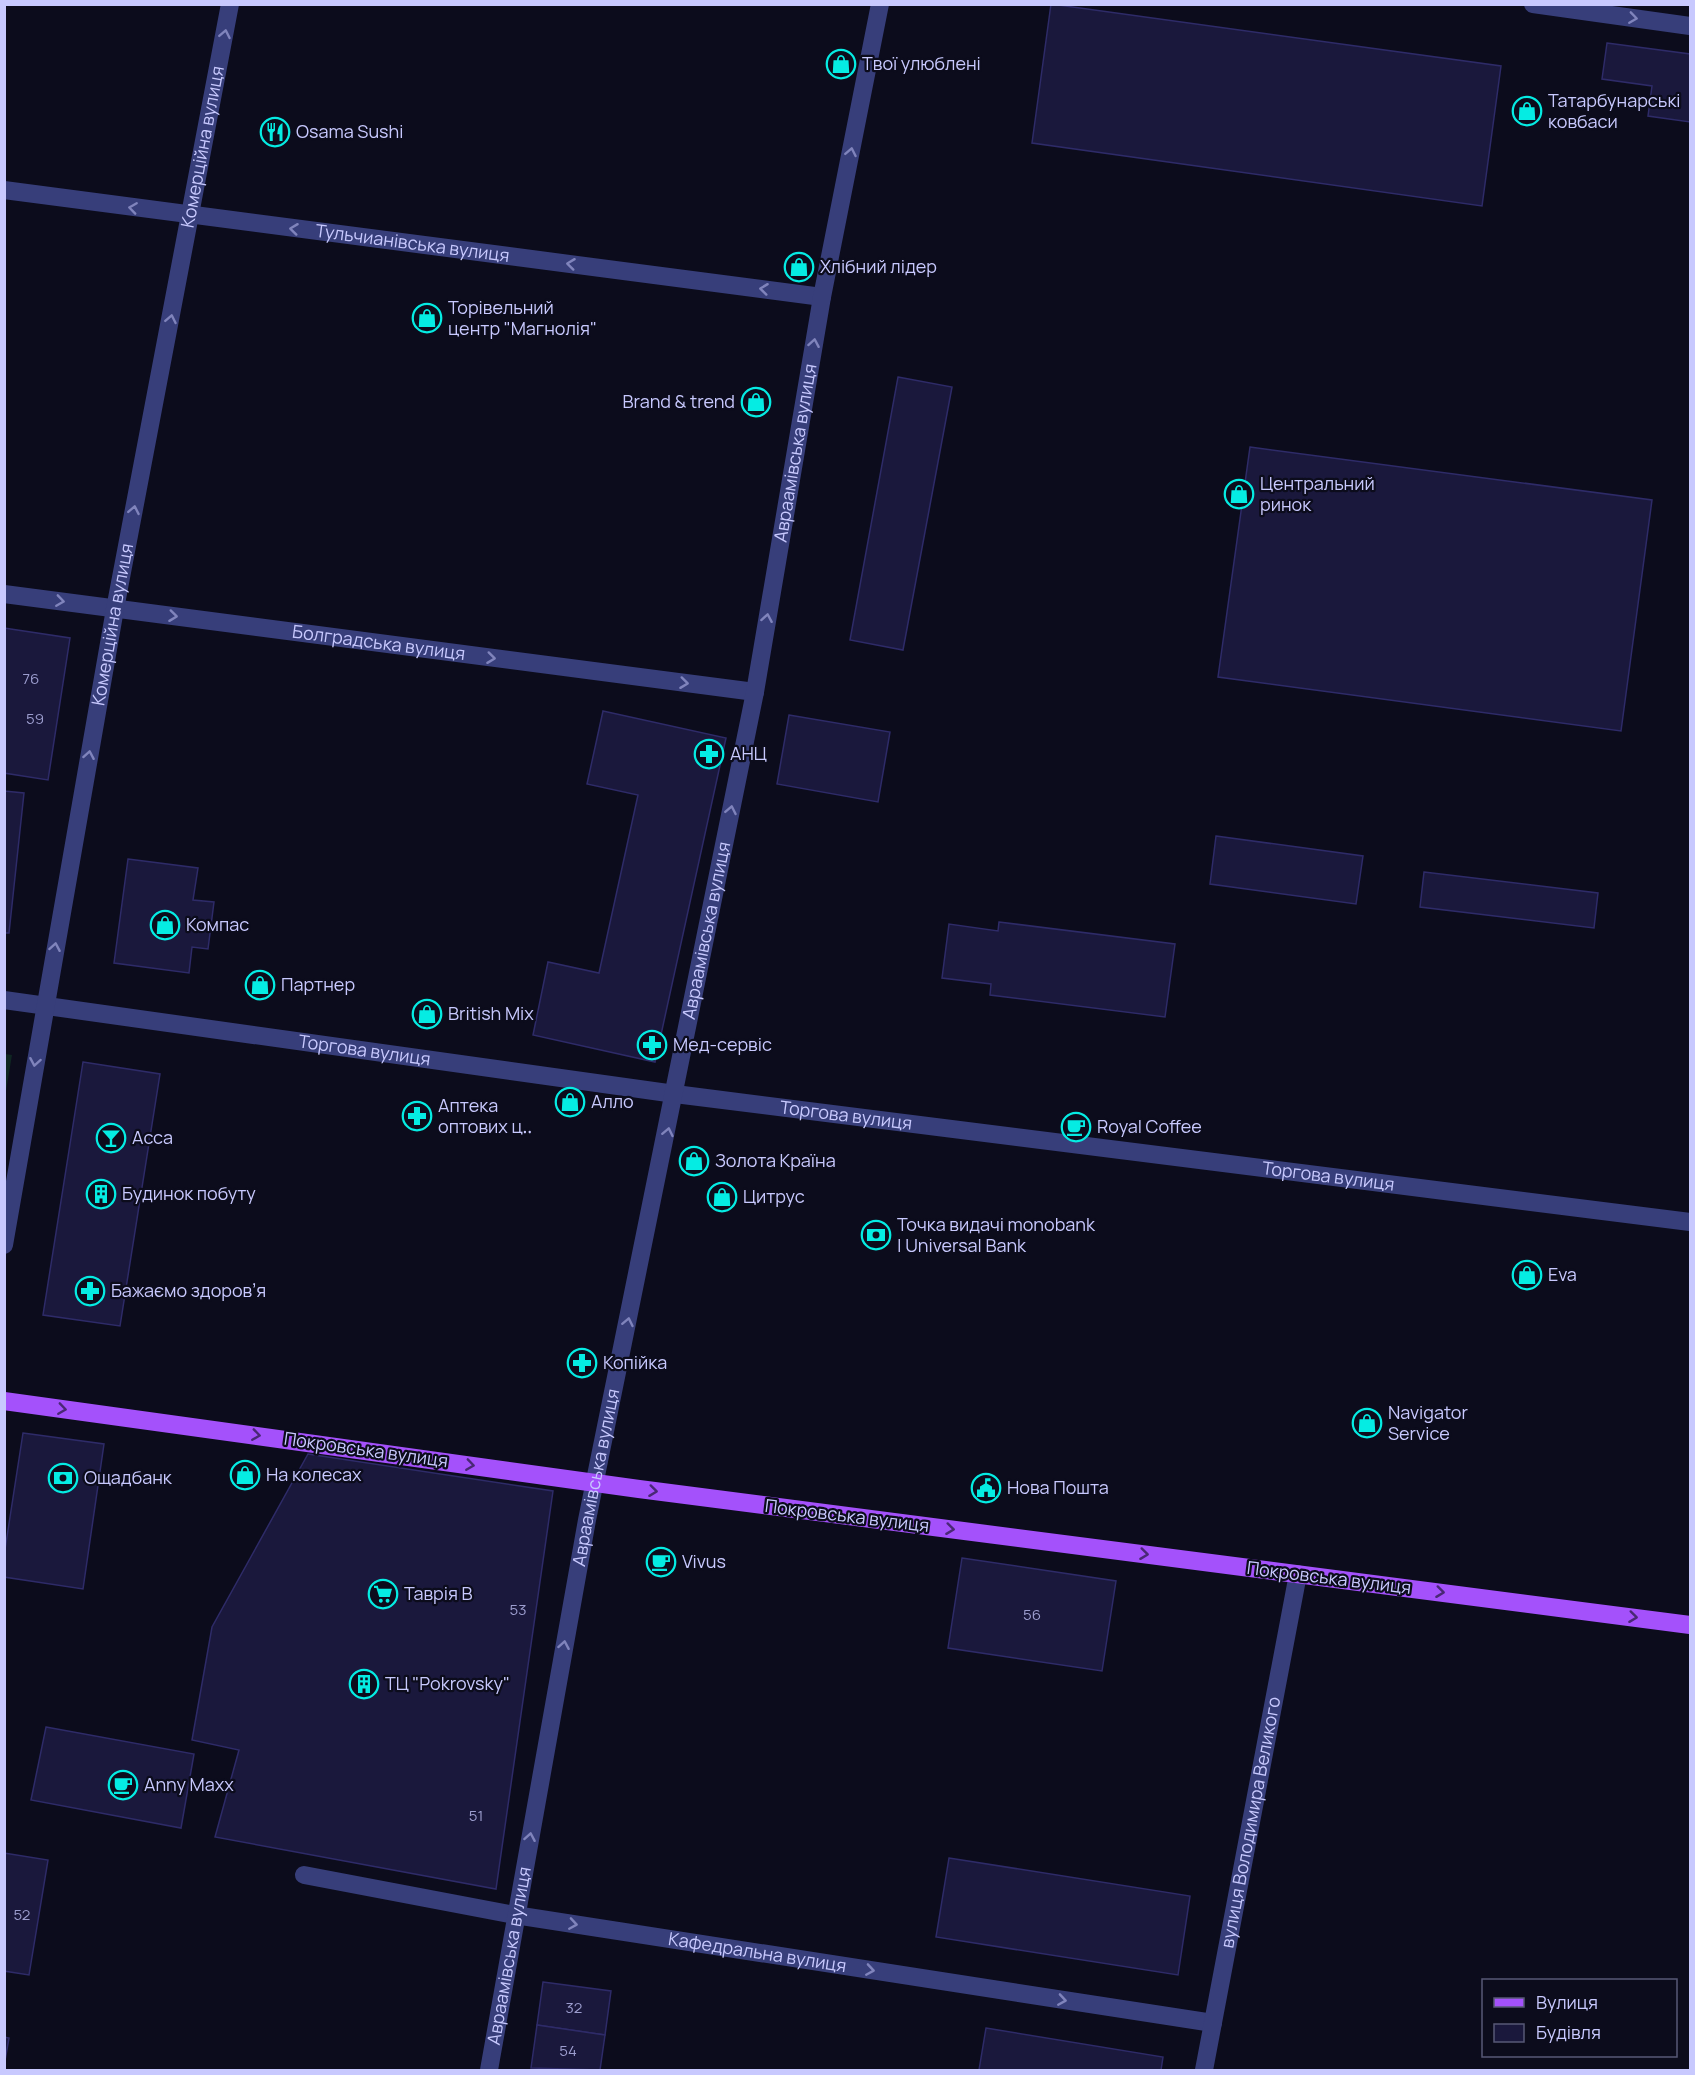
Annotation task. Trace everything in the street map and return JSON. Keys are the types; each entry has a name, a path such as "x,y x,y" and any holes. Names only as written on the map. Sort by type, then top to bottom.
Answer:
{"main road":[{"name":"Покровська вулиця","path":"4,1401 595,1483 1690,1624"}],"street":[{"name":"Комерційна вулиця","path":"4,1245 115,609 230,4"},
{"name":"Авраамівська вулиця","path":"489,2070 515,1915 595,1483 754,692 822,297 880,4"},
{"path":"1533,4 1690,26"},
{"name":"Тульчианівська вулиця","path":"4,190 822,297"},
{"name":"Болградська вулиця","path":"4,594 754,692"},
{"name":"Торгова вулиця","path":"4,1000 675,1094 1690,1222"},
{"name":"вулиця Володимира Великого","path":"1204,2070 1298,1574"},
{"name":"Кафедральна вулиця","path":"304,1875 515,1915 1212,2023"}],"green space":[{"path":"4,1054 12,1055 5,1097"}],"building":[{"path":"1051,4 1501,66 1482,206 1032,143"},
{"path":"1607,43 1690,54 1690,122 1648,116 1652,86 1602,79"},
{"path":"898,377 952,387 903,650 850,640"},
{"path":"1250,447 1652,500 1621,731 1218,677"},
{"path":"4,628 70,638 48,780 4,773"},
{"path":"603,711 726,738 655,1062 533,1035 548,962 599,973 638,795 587,784"},
{"path":"789,715 890,732 878,802 777,784"},
{"path":"4,791 24,793 9,933 4,933"},
{"path":"1216,836 1363,856 1356,904 1210,884"},
{"name":"Компас","path":"128,859 198,868 193,900 214,902 208,949 192,947 189,973 114,963"},
{"path":"1424,872 1598,893 1594,928 1420,907"},
{"path":"999,922 1175,944 1165,1017 990,995 991,984 942,978 949,924 998,931"},
{"name":"Будинок побуту","path":"83,1062 160,1074 120,1326 43,1315"},
{"path":"23,1433 104,1444 83,1589 4,1577 4,1556"},
{"name":"ТЦ \"Pokrovsky\"","path":"308,1454 553,1491 496,1889 215,1837 239,1750 192,1740 212,1627"},
{"path":"962,1558 1116,1581 1102,1671 948,1648"},
{"path":"46,1727 194,1754 181,1828 31,1800"},
{"path":"4,1853 48,1860 29,1975 4,1971"},
{"path":"949,1858 1190,1896 1178,1975 936,1937"},
{"path":"543,1982 611,1991 605,2035 537,2025"},
{"path":"537,2025 605,2035 600,2070 531,2068"},
{"path":"986,2028 1163,2057 1161,2070 979,2070"},
{"path":"4,2037 9,2038 4,2066"}],"place":[{"name":"Твої улюблені","path":"841,64"},
{"name":"Татарбунарські ковбаси","path":"1527,111"},
{"name":"Osama Sushi","path":"275,132"},
{"name":"Хлібний лідер","path":"799,267"},
{"name":"Торівeльний центр \"Магнолія\"","path":"427,318"},
{"name":"Brand & trend","path":"756,402"},
{"name":"Центральний ринок","path":"1239,494"},
{"name":"АНЦ","path":"709,754"},
{"name":"Компас","path":"165,925"},
{"name":"Партнер","path":"260,985"},
{"name":"British Mix","path":"427,1014"},
{"name":"Мед-сервіс","path":"652,1045"},
{"name":"Алло","path":"570,1102"},
{"name":"Аптека оптових ц‥","path":"417,1116"},
{"name":"Royal Coffee","path":"1076,1127"},
{"name":"Acca","path":"111,1138"},
{"name":"Золота Країна","path":"694,1161"},
{"name":"Будинок побуту","path":"101,1194"},
{"name":"Цитрус","path":"722,1197"},
{"name":"Точка видачі monobank | Universal Bank","path":"876,1235"},
{"name":"Eva","path":"1527,1275"},
{"name":"Бажаємо здоровʼя","path":"90,1291"},
{"name":"Копійка","path":"582,1363"},
{"name":"Navigator Service","path":"1367,1423"},
{"name":"На колесах","path":"245,1475"},
{"name":"Ощадбанк","path":"63,1478"},
{"name":"Нова Пошта","path":"986,1488"},
{"name":"Vivus","path":"661,1562"},
{"name":"Таврія В","path":"383,1594"},
{"name":"ТЦ \"Pokrovsky\"","path":"364,1684"},
{"name":"Anny Maxx","path":"123,1785"}]}
